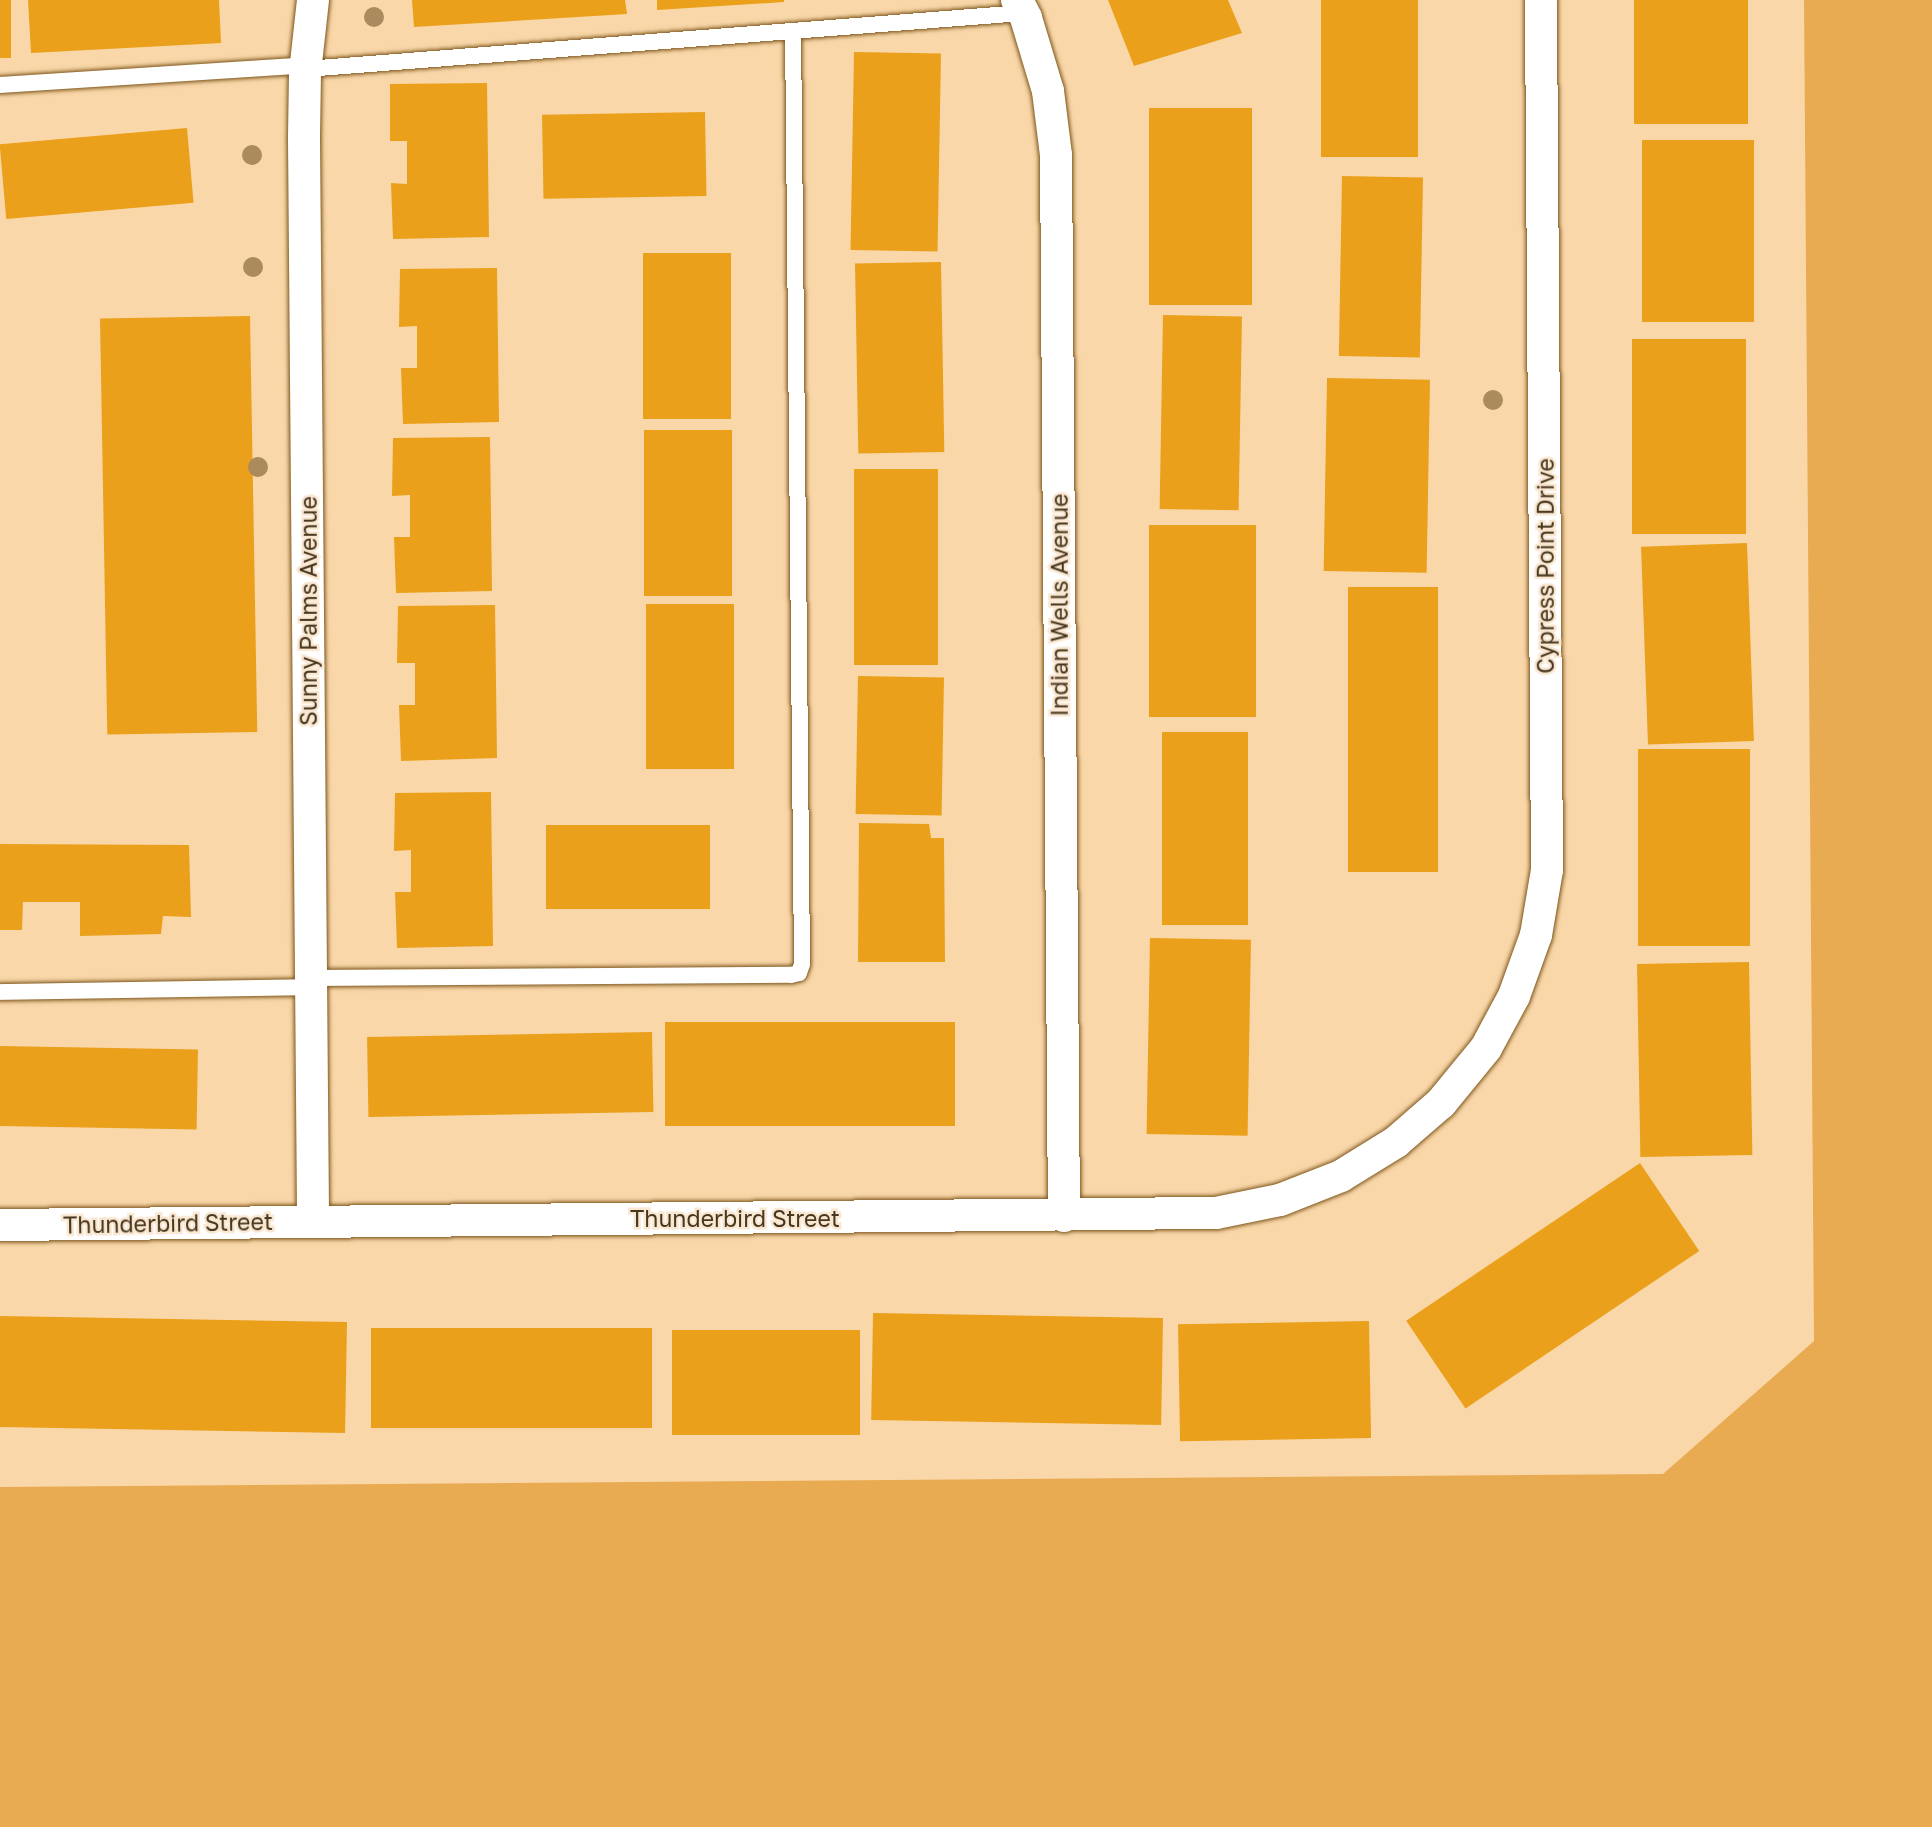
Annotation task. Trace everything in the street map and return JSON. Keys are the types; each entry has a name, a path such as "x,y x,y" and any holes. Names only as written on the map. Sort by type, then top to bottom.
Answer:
{"street":[{"name":"Sunny Palms Avenue","path":"313,0 306,67 313,1222"},
{"name":"Cypress Point Drive","path":"1441,1104 1486,1048 1514,996 1536,935 1547,870 1541,0"},
{"name":"Indian Wells Avenue","path":"1020,7 1048,91 1056,155 1065,1216"},
{"name":"Thunderbird Street","path":"0,1225 1216,1213 1280,1200 1341,1176 1396,1142 1441,1104"}],"lane":[{"path":"0,85 306,67 793,32 1020,7"},
{"path":"0,992 799,973 802,950 793,32"}],"shaded area":[{"path":"1804,0 1932,0 1932,1827 0,1827 0,1487 1663,1474 1814,1341"}],"building":[{"path":"0,0 11,0 11,58 0,58"},
{"path":"28,0 219,0 221,43 31,53"},
{"path":"412,0 625,0 627,14 414,27"},
{"path":"657,0 784,0 784,2 657,10"},
{"path":"1108,0 1228,0 1242,33 1134,66"},
{"path":"1321,0 1418,0 1418,157 1321,157"},
{"path":"1634,0 1748,0 1748,124 1634,124"},
{"path":"854,52 941,54 938,251 851,250"},
{"path":"487,83 489,237 393,239 391,183 407,184 407,141 390,141 390,84"},
{"path":"1149,108 1252,108 1252,305 1149,305"},
{"path":"705,112 706,196 543,199 542,115"},
{"path":"187,128 194,203 6,219 0,144"},
{"path":"1642,140 1754,140 1754,322 1642,322"},
{"path":"1342,176 1423,177 1420,357 1339,356"},
{"path":"643,253 731,253 731,419 643,419"},
{"path":"941,262 944,452 858,453 855,264"},
{"path":"497,268 499,422 403,424 401,368 417,368 417,326 399,327 400,269"},
{"path":"1163,315 1242,316 1239,510 1160,509"},
{"path":"250,316 257,732 107,735 100,319"},
{"path":"1632,339 1746,339 1746,534 1632,534"},
{"path":"1327,378 1430,380 1427,573 1324,571"},
{"path":"644,430 732,430 732,596 644,596"},
{"path":"490,437 492,591 396,593 394,537 410,537 410,495 392,496 393,438"},
{"path":"854,469 938,469 938,665 854,665"},
{"path":"1149,525 1256,525 1256,717 1149,717"},
{"path":"1747,543 1754,741 1648,745 1641,547"},
{"path":"1348,587 1438,587 1438,872 1348,872"},
{"path":"646,604 734,604 734,769 646,769"},
{"path":"495,605 497,758 401,761 399,705 415,705 415,663 397,663 398,606"},
{"path":"858,676 944,678 942,815 856,814"},
{"path":"1162,732 1248,732 1248,925 1162,925"},
{"path":"1638,749 1750,749 1750,946 1638,946"},
{"path":"491,792 493,946 397,948 395,892 411,892 411,850 394,851 395,793"},
{"path":"859,823 929,824 931,838 944,838 945,962 858,962"},
{"path":"546,825 710,825 710,909 546,909"},
{"path":"0,844 189,845 191,917 163,916 161,934 80,936 80,902 23,902 22,930 0,930"},
{"path":"1150,938 1251,940 1248,1136 1147,1134"},
{"path":"1749,962 1752,1155 1640,1157 1637,964"},
{"path":"665,1022 955,1022 955,1126 665,1126"},
{"path":"652,1032 653,1112 368,1117 367,1037"},
{"path":"0,1046 198,1049 197,1129 0,1126"},
{"path":"1640,1163 1699,1251 1465,1409 1406,1321"},
{"path":"873,1313 1163,1318 1161,1425 871,1420"},
{"path":"0,1316 347,1322 345,1433 0,1427"},
{"path":"1369,1321 1371,1438 1180,1441 1178,1324"},
{"path":"371,1328 652,1328 652,1428 371,1428"},
{"path":"672,1330 860,1330 860,1435 672,1435"}]}
